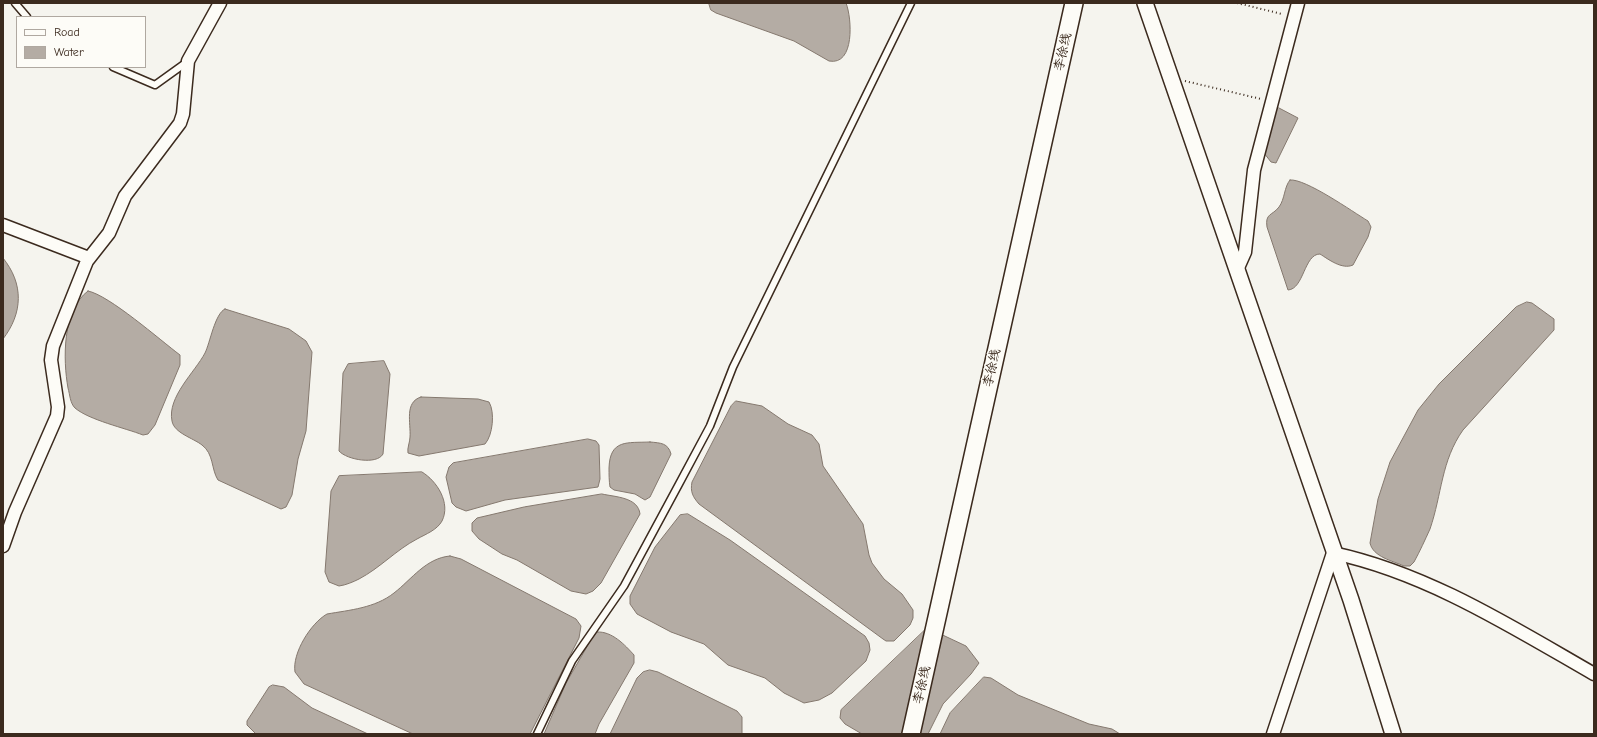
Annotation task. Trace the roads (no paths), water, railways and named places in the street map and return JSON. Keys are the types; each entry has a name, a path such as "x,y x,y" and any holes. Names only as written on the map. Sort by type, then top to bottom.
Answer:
{"main road":[{"name":"李徐线","path":"911,734 1074,3"}],"street":[{"path":"3,546 15,512 56,416 58,407 51,360 53,346 89,258 109,233 124,196 180,123 183,114 188,61 220,3"},
{"path":"1145,3 1238,270 1364,642 1393,734"},
{"path":"1238,270 1245,252 1254,170 1298,3"},
{"path":"3,225 89,258"},
{"path":"1333,553 1372,563 1432,587 1473,607 1594,674"},
{"path":"1273,734 1333,553"}],"lane":[{"path":"14,3 26,16"},
{"path":"537,734 572,661 624,586 710,426 733,367 911,3"},
{"path":"115,68 156,85 188,61"}],"water":[{"path":"709,3 846,3 850,19 850,40 843,56 837,61 829,61 794,41 716,13 711,10"},
{"path":"1279,108 1298,118 1276,163 1271,162 1264,153 1276,110"},
{"path":"1290,180 1306,184 1329,196 1368,221 1371,227 1368,237 1353,265 1340,265 1320,254 1310,259 1298,284 1288,290 1267,227 1267,219 1281,204"},
{"path":"3,258 15,278 18,288 18,298 14,319 10,329 3,339"},
{"path":"88,291 97,294 121,309 180,355 180,365 155,425 148,434 143,435 98,420 81,412 72,404 66,377 66,336 73,310 79,299"},
{"path":"1527,302 1532,303 1554,319 1554,330 1463,430 1450,454 1430,529 1414,562 1410,566 1404,566 1384,558 1375,552 1370,543 1378,499 1390,462 1418,410 1439,384 1516,307"},
{"path":"225,309 289,329 306,341 312,352 306,431 298,459 292,495 286,507 281,509 218,480 209,453 206,449 198,442 184,435 173,425 172,412 178,394 205,353 218,316"},
{"path":"384,361 390,374 383,454 380,457 369,460 348,457 339,451 343,373 348,364"},
{"path":"421,397 478,399 489,402 492,412 492,423 488,440 485,444 419,456 408,453 410,437 410,408 412,403"},
{"path":"736,401 762,406 788,424 812,435 819,444 823,466 863,524 872,563 884,579 902,594 913,610 913,618 910,625 894,641 886,641 883,639 699,504 695,499 692,494 692,482 731,406"},
{"path":"588,439 596,441 599,445 600,479 598,487 505,500 466,511 456,507 452,503 446,477 449,467 453,463"},
{"path":"627,443 661,443 670,450 671,454 650,497 645,500 635,494 614,490 610,487 610,459 616,447"},
{"path":"422,472 433,481 444,500 444,514 440,524 431,532 409,543 367,575 339,586 329,582 325,572 331,491 339,476"},
{"path":"602,494 631,501 638,508 640,514 601,583 593,591 586,594 571,591 517,560 502,554 479,539 472,531 472,523 477,518 524,507"},
{"path":"688,514 730,540 865,636 869,643 870,650 866,661 832,693 819,700 804,703 784,693 765,678 728,665 704,644 671,632 637,614 630,604 630,596 655,547 680,515"},
{"path":"450,556 461,559 576,619 581,626 579,638 530,734 413,734 304,684 295,672 296,656 304,639 321,618 327,614 362,608 379,602 394,593 426,565 441,558"},
{"path":"925,630 932,630 966,646 979,663 971,674 943,704 928,734 862,734 845,724 840,718 841,710"},
{"path":"597,632 603,632 613,636 622,643 634,655 634,663 599,724 595,734 544,734 566,683"},
{"path":"650,670 658,672 737,711 742,717 742,734 610,734 637,678 643,672"},
{"path":"984,677 991,678 1018,695 1089,724 1112,729 1120,734 940,734 950,713"},
{"path":"273,685 284,687 312,708 368,734 256,734 247,725 247,721 269,687"}]}
